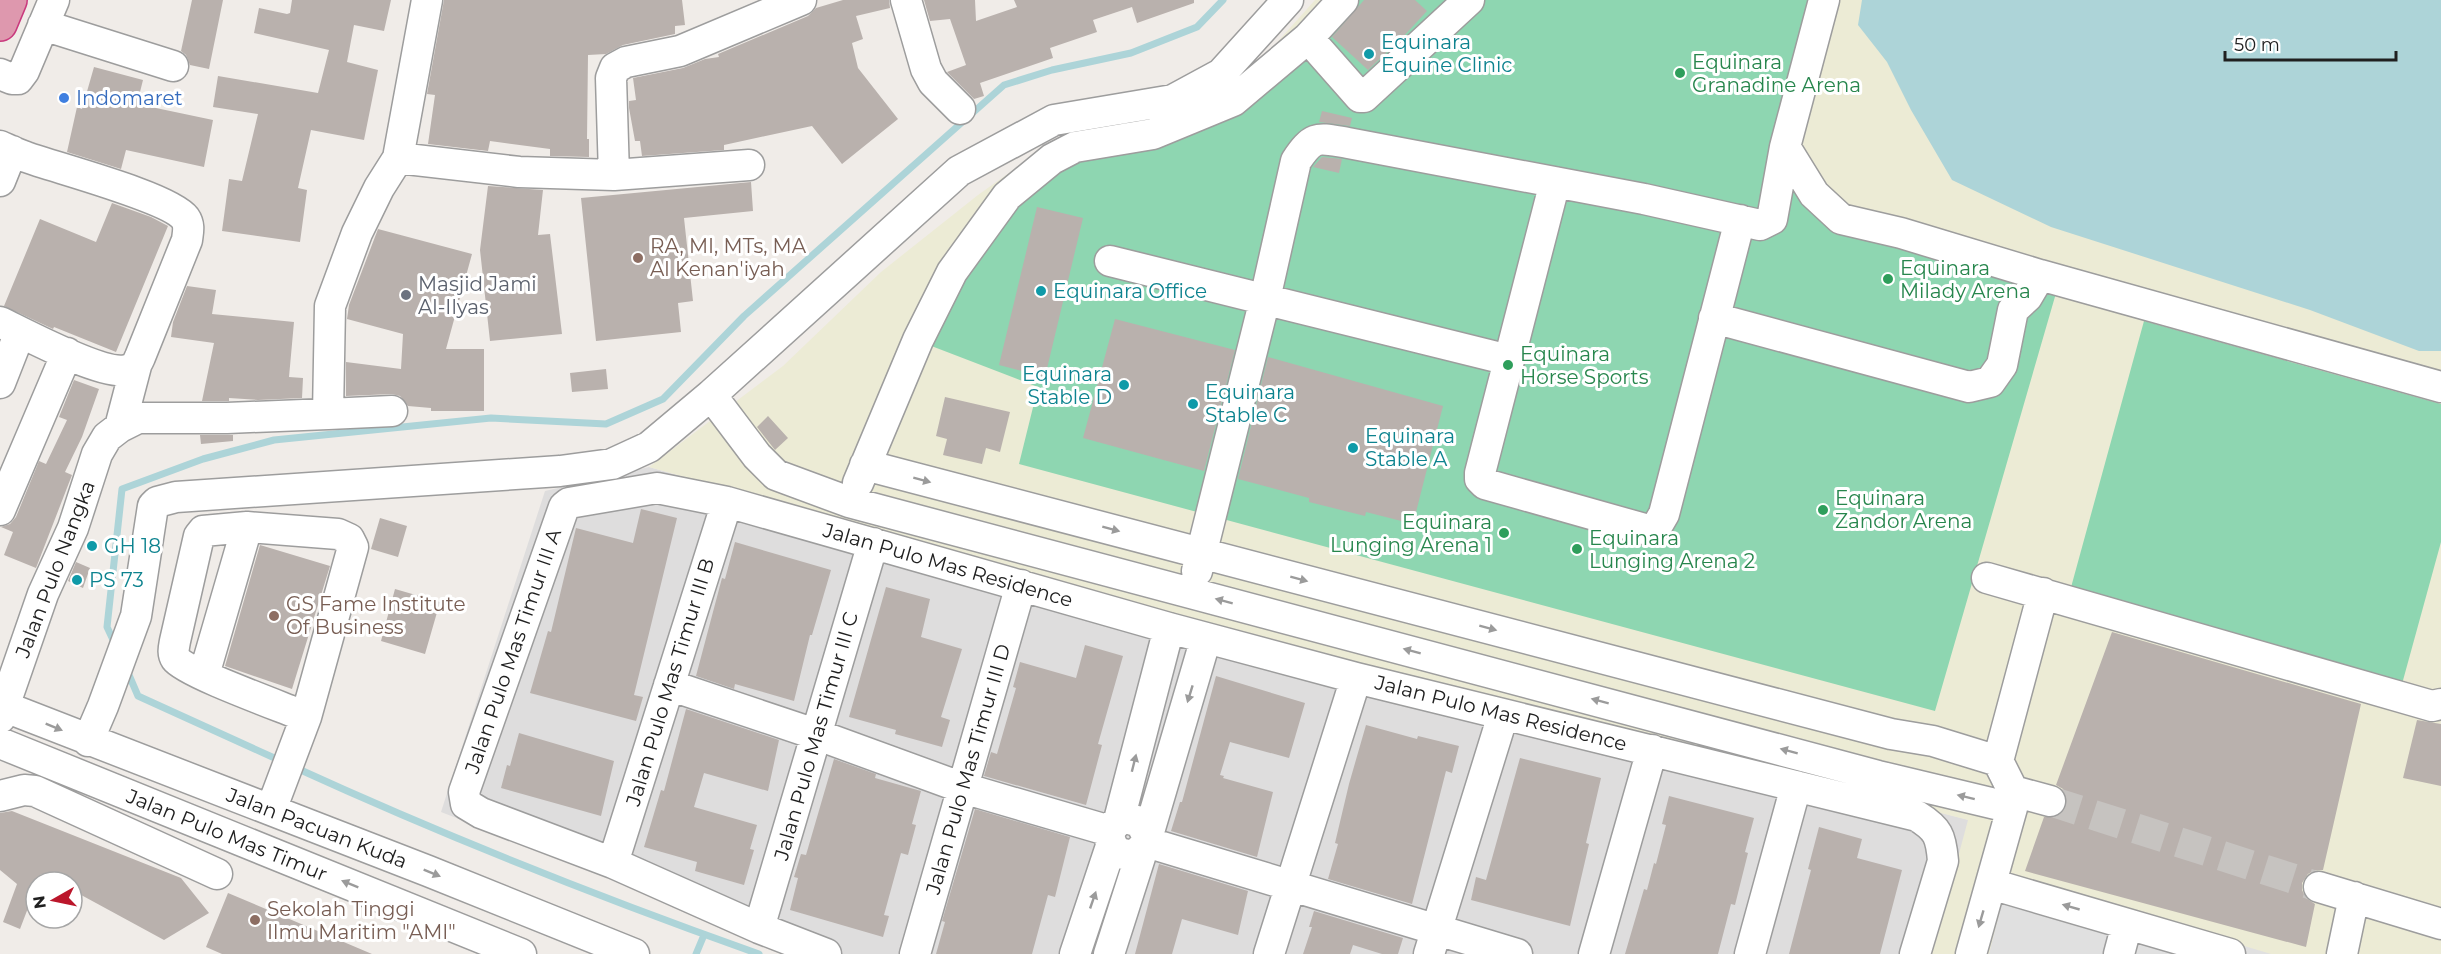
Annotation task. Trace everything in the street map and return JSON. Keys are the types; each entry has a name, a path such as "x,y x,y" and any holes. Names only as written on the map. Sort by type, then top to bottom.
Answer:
{"highway":[{"path":"0,24 10,0"}],"street":[{"path":"328,414 332,299 357,234 379,189 398,158 427,0"},
{"path":"906,0 926,69 933,82 960,109"},
{"path":"88,741 135,616 153,507 157,502 176,497 549,471 612,464 649,447 711,395 959,171 1054,120 1173,100 1221,74 1288,0"},
{"path":"1192,592 1265,299 1296,161 1307,144 1320,139 1555,182 1760,225 1772,219 1785,147 1824,0"},
{"path":"614,175 611,78 615,68 626,62 680,51 795,1"},
{"path":"849,502 918,340 952,272 1007,196 1052,159 1075,147 1153,134 1233,101 1308,38 1336,2"},
{"path":"1308,38 1360,97 1364,97 1454,5"},
{"path":"0,74 18,79 24,71 49,13 173,66"},
{"path":"1785,147 1814,194 1841,219 1901,233 2040,275 2441,387"},
{"path":"0,182 6,148 173,208 185,218 189,229 187,240 136,366 120,427"},
{"path":"398,158 519,172 614,175 749,165"},
{"path":"1555,182 1480,479 1485,484 1648,530 1657,526 1664,514 1740,220"},
{"path":"1110,261 1509,360"},
{"path":"1714,318 1761,338 1969,387 1990,382 2002,364 2013,310 2027,297 2040,275"},
{"path":"0,383 10,327 96,364 121,371 136,366"},
{"path":"0,510 67,353"},
{"path":"711,395 757,456 776,475 849,502 1921,785 2012,800 2050,801"},
{"path":"120,427 138,418 227,418 392,411"},
{"name":"Jalan Pulo Nangka","path":"1,710 43,594 73,528 97,454 107,437 120,427"},
{"path":"866,465 1891,734 1933,741 1998,761"},
{"name":"Jalan Pulo Mas Timur III A","path":"613,863 481,813 466,804 464,792 564,507 576,501 657,488 727,502"},
{"name":"Jalan Pulo Mas Residence","path":"727,502 1168,628 1356,678 1917,816 1934,826 1942,846 1943,861 1915,954"},
{"name":"Jalan Pulo Mas Timur III B","path":"613,863 727,502"},
{"path":"204,675 247,527"},
{"path":"275,801 306,717 353,547 349,539 338,534 247,527 203,531 199,536 173,653 177,661 204,675 306,717"},
{"name":"Jalan Pulo Mas Timur III C","path":"759,928 873,543"},
{"path":"1987,578 2432,706 2441,704"},
{"name":"Jalan Pulo Mas Timur III D","path":"915,954 1021,585"},
{"path":"1971,954 2012,800 1998,761 2043,593"},
{"path":"1075,954 1114,832 1168,628"},
{"path":"1109,954 1206,638"},
{"path":"1529,682 1543,643"},
{"path":"1269,954 1356,678"},
{"path":"669,685 818,735 963,788 1114,832"},
{"name":"Jalan Pacuan Kuda","path":"1,710 88,741 275,801 628,952"},
{"path":"1433,942 1503,715"},
{"path":"1846,766 1854,724"},
{"path":"1921,785 1933,741"},
{"name":"Jalan Pulo Mas Timur","path":"0,743 521,954"},
{"path":"1594,954 1652,750"},
{"path":"1750,954 1796,786"},
{"path":"0,796 24,790 35,791 217,874"},
{"path":"1114,832 1134,818 1145,828 1145,842"},
{"path":"1145,842 1291,884 1433,942 1517,954"},
{"path":"613,863 759,928 826,954"},
{"path":"1991,884 2127,924 2189,948 2230,954"},
{"path":"2319,887 2441,924"},
{"path":"2342,954 2354,897"},
{"path":"2119,954 2127,924"}],"shaded area":[{"path":"649,467 1212,625 1969,820 1932,954 809,954 441,812 545,491"},
{"path":"2009,875 2271,954 1989,954"}],"green space":[{"path":"1315,0 2441,0 2441,954 1932,954 1968,820 1212,625 649,467 783,366 881,272 978,195 1054,141 1151,121 1213,97 1256,66"},
{"name":"Equinara Horse Sports","path":"1344,0 1817,0 1775,147 1803,194 2063,269 1935,711 1019,464 1038,387 921,342 1007,200 1051,163 1232,105"},
{"path":"2144,321 2441,404 2441,542 2402,684 2070,591"}],"water":[{"path":"1862,0 2441,0 2441,351 2419,351 2310,310 2051,227 1952,180 1911,110 1887,62 1858,25"}],"building":[{"path":"192,0 223,0 209,69 190,65 186,55 181,51"},
{"path":"292,0 391,0 384,31 354,25 347,62 378,70 364,140 311,130 298,188 307,190 300,242 222,231 229,179 242,181 258,114 213,107 218,76 318,93 329,50 254,33 259,8 287,14 290,13"},
{"path":"444,0 682,0 685,25 675,26 675,34 623,45 606,54 588,55 587,139 589,139 589,157 550,156 550,149 490,141 488,151 428,144 435,95 427,94"},
{"path":"843,0 889,0 890,8 856,16 863,39 852,43 858,68 898,119 842,164 812,126 724,145 724,150 642,156 640,141 635,141 629,108 629,101 636,100 633,78 683,68 705,59 719,57 718,54 808,16 816,8"},
{"path":"924,0 975,0 976,21 1017,7 1014,0 1194,0 1194,3 1137,23 1132,7 1093,20 1097,32 1050,48 1053,58 980,83 984,96 974,99 947,72 966,65 950,19 930,21"},
{"name":"Equinara Equine Clinic","path":"1364,0 1415,0 1427,11 1368,70 1332,37"},
{"path":"94,67 143,80 137,104 213,120 204,167 126,150 121,169 67,152 77,107 82,109"},
{"path":"1322,111 1352,118 1350,126 1319,122"},
{"path":"1322,157 1342,159 1339,173 1313,167"},
{"name":"RA, MI, MTs, MA Al Kenan'iyah","path":"751,182 753,211 684,218 693,301 678,303 681,332 596,341 581,198"},
{"path":"488,186 543,190 538,235 550,234 562,334 490,341 480,250"},
{"path":"112,203 151,217 168,226 116,352 54,327 53,329 4,306 40,219 96,242"},
{"name":"Equinara Office","path":"1037,207 1083,218 1045,377 999,365"},
{"path":"378,229 472,254 446,349 484,349 484,411 431,411 431,408 408,406 400,396 392,394 346,396 346,362 401,369 403,334 347,319 349,305"},
{"path":"187,286 216,290 212,314 294,322 289,377 303,378 302,398 258,400 229,398 229,401 202,401 214,343 171,337 173,322"},
{"path":"1115,319 1235,350 1204,471 1083,438"},
{"path":"1268,357 1443,406 1413,524 1366,512 1365,516 1309,502 1309,498 1238,479"},
{"path":"606,369 608,389 572,392 570,373"},
{"path":"74,380 99,389 82,437 65,472 72,475 36,568 4,555 13,532 1,527 10,524 16,517 39,461 46,464 67,420 59,417"},
{"path":"945,397 1010,412 1000,452 986,448 982,464 943,455 947,439 936,436"},
{"path":"768,416 788,438 775,450 757,427"},
{"path":"200,435 233,435 233,441 201,444"},
{"path":"641,509 677,518 634,695 643,697 636,721 530,693 548,631 551,632 576,528 633,543"},
{"path":"380,518 407,526 398,557 371,549"},
{"path":"735,542 831,570 812,635 810,635 794,701 735,684 734,689 696,676 722,578 725,579"},
{"name":"GS Fame Institute Of Business","path":"260,545 330,566 292,689 225,666"},
{"path":"76,562 90,568 83,588 68,581"},
{"path":"886,587 930,599 921,637 962,649 941,717 950,720 942,747 895,734 896,730 849,717"},
{"path":"395,589 440,602 425,654 381,641"},
{"path":"2112,632 2361,704 2323,870 2315,870 2308,874 2302,883 2302,890 2306,898 2315,904 2306,947 2025,871 2044,817 2055,817 2062,814 2066,806 2063,789 2056,785"},
{"path":"1085,645 1123,656 1098,744 1102,745 1086,805 984,776 991,752 997,754 1016,688 1013,687 1020,662 1076,678"},
{"path":"1216,676 1305,703 1289,758 1230,742 1220,775 1224,776 1223,778 1273,792 1257,857 1171,831 1180,802 1182,802"},
{"path":"686,709 779,740 768,791 704,773 694,807 757,825 750,849 754,850 744,885 695,871 697,862 644,847 661,790 664,791"},
{"path":"2417,720 2441,724 2441,786 2403,778"},
{"path":"1366,725 1417,739 1418,736 1459,746 1452,773 1446,771 1412,904 1328,879 1338,844 1335,843 1349,784"},
{"path":"519,733 614,761 601,816 501,788"},
{"path":"1520,758 1601,778 1570,926 1471,900 1476,877 1486,880"},
{"path":"834,759 876,774 875,778 921,791 912,824 916,825 908,855 901,853 884,915 889,916 883,937 790,910 798,878 794,877 801,854 806,855"},
{"path":"1669,796 1754,818 1735,905 1731,904 1718,954 1625,954 1644,889 1647,890 1654,863 1656,864 1666,825 1662,824"},
{"path":"975,809 1070,837 1055,897 1048,895 1032,954 936,954 945,922 942,921"},
{"path":"12,811 181,878 209,913 164,940 84,897 84,870 24,870 24,919 20,929 3,922 17,884 0,870 0,813"},
{"path":"1819,827 1862,839 1857,858 1902,870 1880,954 1789,954 1811,870 1808,869"},
{"path":"1159,864 1248,891 1238,935 1182,919 1172,954 1135,954"},
{"name":"Sekolah Tinggi Ilmu Maritim \"AMI\"","path":"228,893 372,954 222,954 206,947"},
{"path":"1314,911 1403,938 1398,954 1382,954 1353,945 1350,954 1303,954 1312,927 1309,927"}],"waterway":[{"path":"115,644 107,627 122,489 203,459 274,440 491,418 606,424 663,399 744,316 1004,85 1052,70 1131,53 1197,27 1223,0"},
{"path":"126,668 138,696 281,761"},
{"path":"294,767 524,865 759,954"},
{"path":"696,954 704,935"}],"tunnel":[{"path":"2050,801 2319,887"}],"place":[{"name":"Equinara Equine Clinic","path":"1369,54"},
{"name":"Equinara Granadine Arena","path":"1680,73"},
{"name":"Indomaret","path":"64,98"},
{"name":"RA, MI, MTs, MA Al Kenan'iyah","path":"638,258"},
{"name":"Equinara Milady Arena","path":"1888,279"},
{"name":"Equinara Office","path":"1041,291"},
{"name":"Masjid Jami Al-Ilyas","path":"406,295"},
{"name":"Equinara Horse Sports","path":"1508,365"},
{"name":"Equinara Stable D","path":"1124,385"},
{"name":"Equinara Stable C","path":"1193,404"},
{"name":"Equinara Stable A","path":"1353,448"},
{"name":"Equinara Zandor Arena","path":"1823,510"},
{"name":"Equinara Lunging Arena 1","path":"1504,533"},
{"name":"GH 18","path":"92,546"},
{"name":"Equinara Lunging Arena 2","path":"1577,549"},
{"name":"PS 73","path":"77,580"},
{"name":"GS Fame Institute Of Business","path":"274,616"},
{"name":"Sekolah Tinggi Ilmu Maritim \"AMI\"","path":"255,920"}]}
